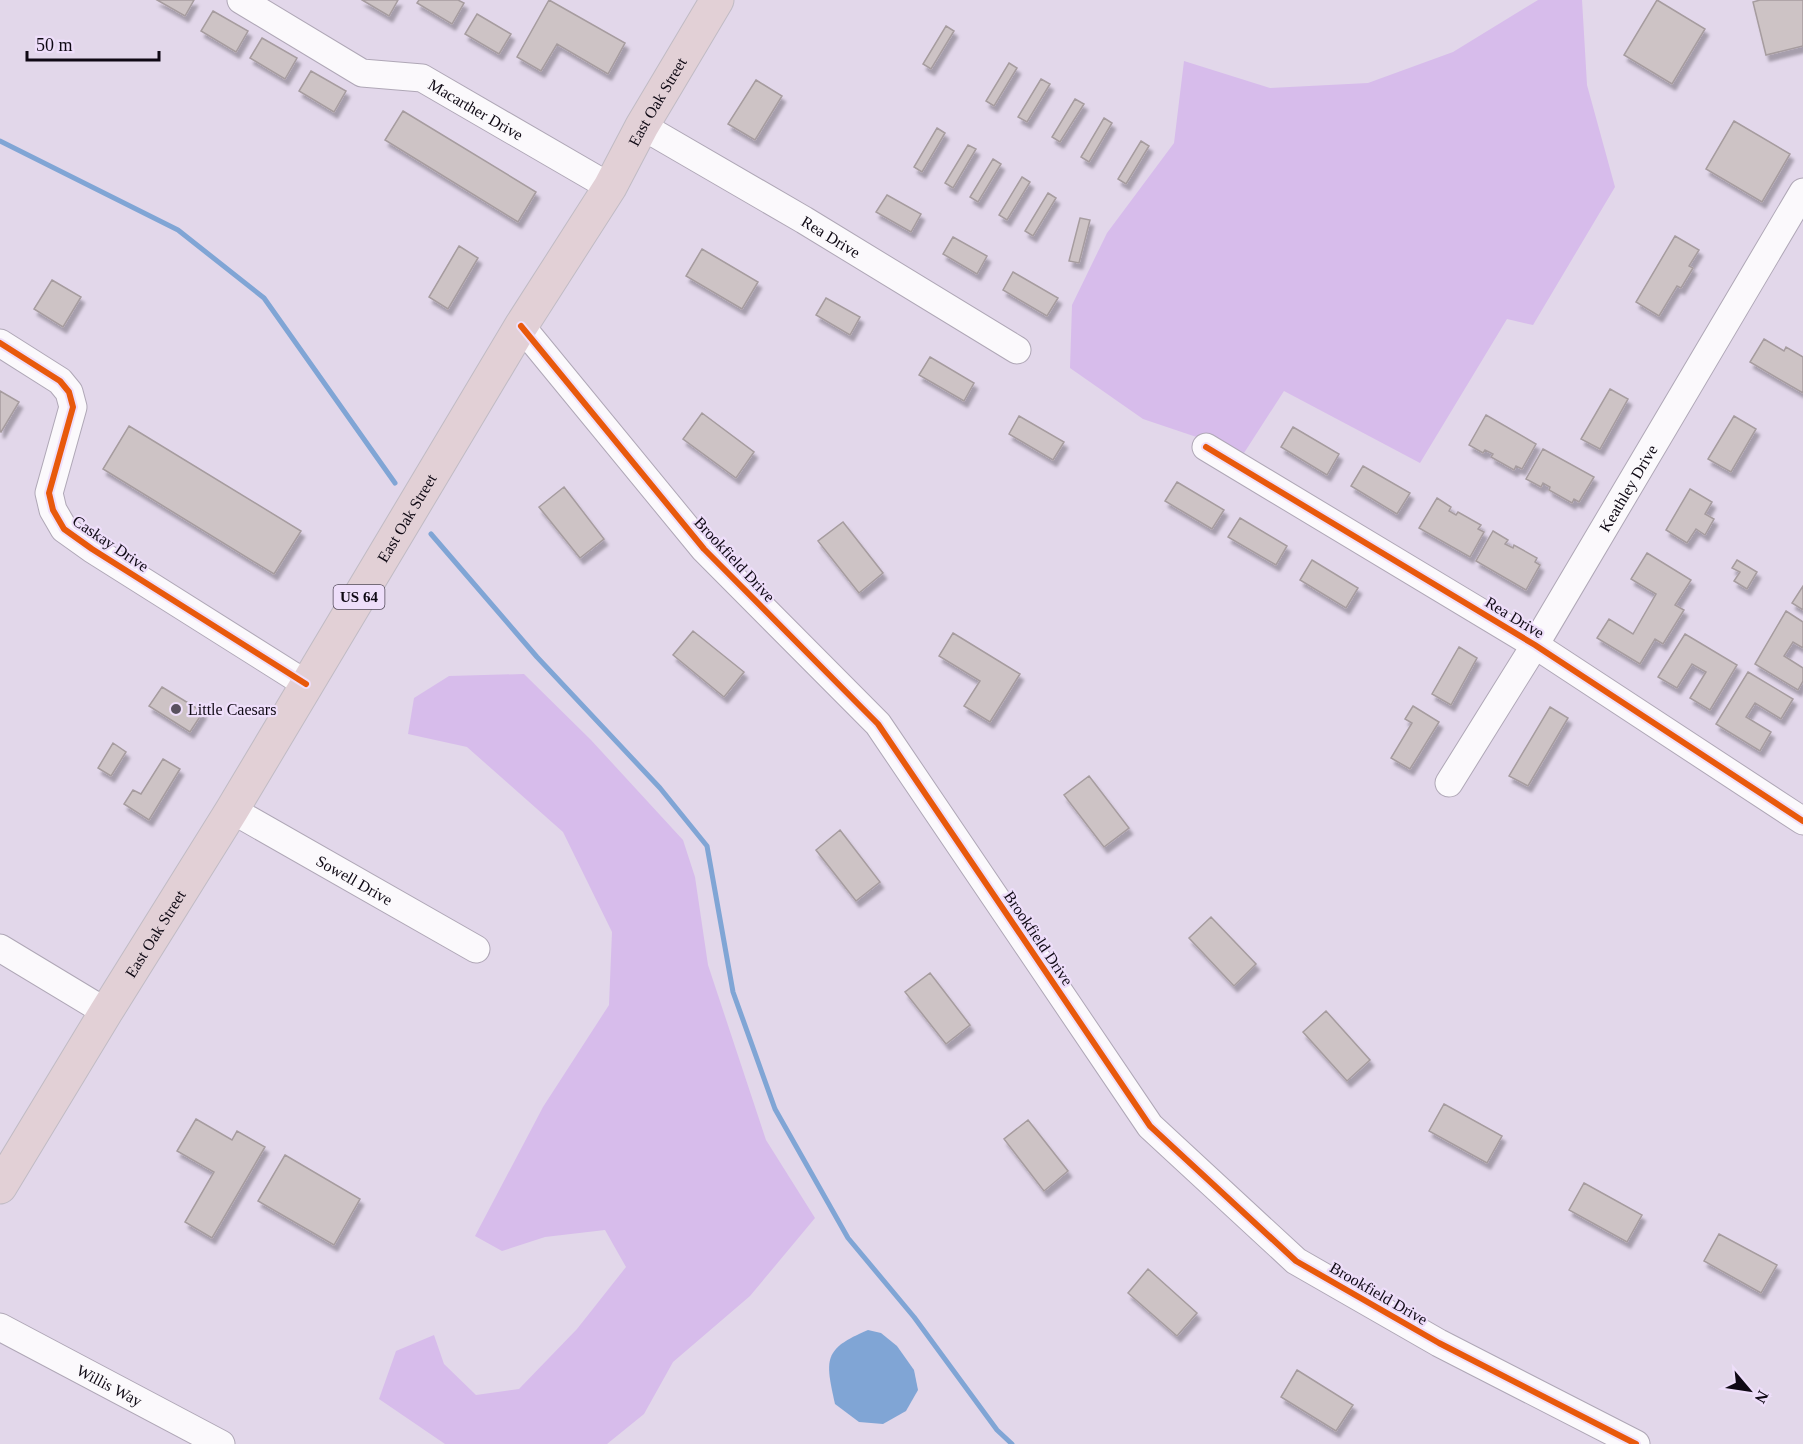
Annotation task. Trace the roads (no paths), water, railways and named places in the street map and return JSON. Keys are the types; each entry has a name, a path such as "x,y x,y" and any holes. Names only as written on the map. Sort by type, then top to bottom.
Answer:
{"highway":[{"name":"East Oak Street","path":"0,1187 232,810 521,326 610,187 642,126 717,0"}],"street":[{"name":"Macarther Drive","path":"241,0 362,73 422,78 610,187"},
{"name":"Rea Drive","path":"642,126 804,220 1017,350"},
{"name":"Keathley Drive","path":"1449,783 1535,645 1803,192"},
{"name":"Brookfield Drive","path":"521,326 704,549 878,724 1150,1126 1296,1261 1439,1343 1636,1444"},
{"name":"Caskay Drive","path":"0,343 60,381 69,392 73,407 49,493 53,510 64,529 306,684"},
{"name":"Rea Drive","path":"1206,447 1535,645 1803,821"},
{"name":"Sowell Drive","path":"232,810 476,949"},
{"path":"0,948 106,1012"},
{"name":"Willis Way","path":"0,1327 221,1444"}],"water":[{"path":"868,1330 881,1333 897,1346 914,1370 918,1390 906,1411 883,1424 859,1422 835,1404 830,1376 829,1366 835,1350 842,1343"}],"waterway":[{"path":"0,141 178,230 264,298 395,483"},
{"path":"431,534 537,657 660,788 707,846 733,992 775,1109 848,1238 914,1317 997,1430 1012,1444"}],"place":[{"name":"Little Caesars","path":"176,709"}]}
